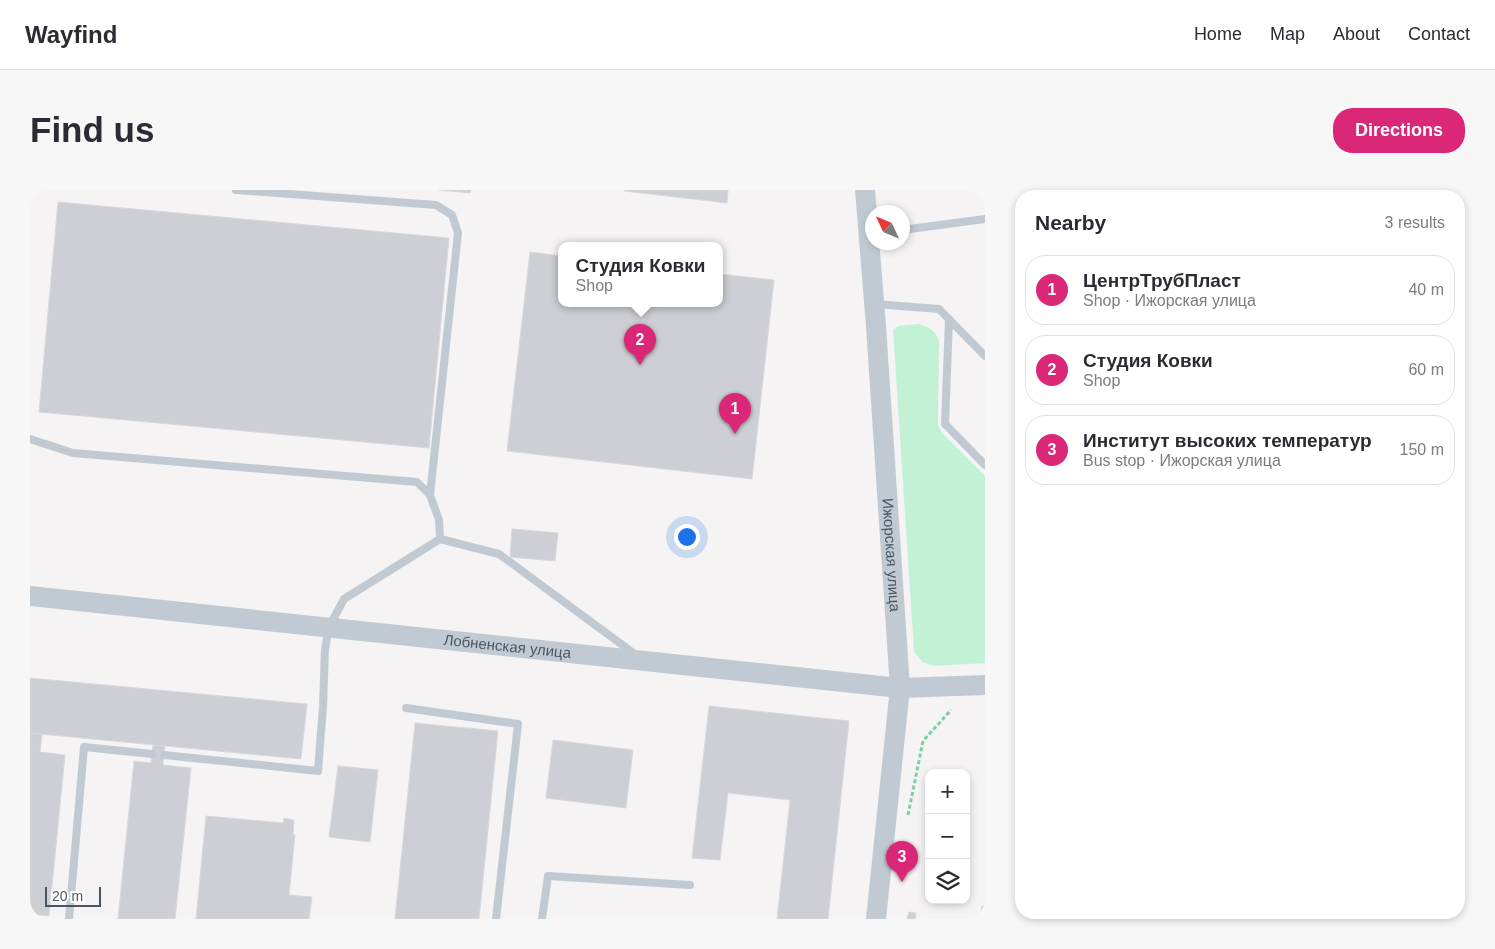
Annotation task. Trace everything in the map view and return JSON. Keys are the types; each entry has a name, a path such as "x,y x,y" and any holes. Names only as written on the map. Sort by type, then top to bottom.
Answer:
{"street":[{"name":"Ижорская улица","path":"865,190 867,205"},
{"name":"Ижорская улица","path":"871,250 900,688 877,919"},
{"name":"Лобненская улица","path":"30,596 900,688 985,684"}],"lane":[{"path":"236,190 436,206 452,215 458,233 430,495"},
{"path":"910,229 985,219"},
{"path":"874,304 939,309 985,356"},
{"path":"949,319 945,424 985,464"},
{"path":"30,439 74,453 417,482 430,495 439,520 440,539"},
{"path":"164,755 318,771 325,649 330,627 344,599 440,539 500,554 646,662"},
{"path":"406,708 518,724 496,919"},
{"path":"69,919 84,747 152,754"},
{"path":"542,919 548,876 690,885"}],"path":[{"path":"908,816 923,741 951,710"}],"green space":[{"path":"919,324 932,330 939,341 938,425 942,433 985,476 985,663 934,666 922,662 914,651 893,330 898,326"}],"building":[{"path":"439,190 471,190 470,193"},
{"path":"624,190 728,190 727,203"},
{"path":"58,202 449,238 429,448 39,412"},
{"path":"530,252 558,256 558,307 723,307 723,274 774,280 752,479 507,451"},
{"path":"512,529 558,533 555,561 510,557"},
{"path":"30,678 307,704 301,759 30,733"},
{"path":"709,706 849,721 828,919 777,919 790,800 728,793 720,860 692,858"},
{"path":"415,723 498,731 479,919 395,919"},
{"path":"30,733 42,734 40,752 65,755 49,916 30,914"},
{"path":"553,740 633,750 626,808 546,798"},
{"path":"153,745 165,746 163,765 191,768 175,919 118,919 134,761 151,763"},
{"path":"338,766 378,770 370,842 329,837"},
{"path":"206,816 283,823 284,818 294,820 293,835 295,835 289,895 312,897 309,919 196,919"},
{"path":"982,906 985,907 985,919 980,919"},
{"path":"909,912 916,913 915,919 907,919"}],"place":[{"name":"Студия Ковки","path":"640,365"},
{"name":"ЦентрТрубПласт","path":"735,434"},
{"name":"Институт высоких температур","path":"902,882"}]}
